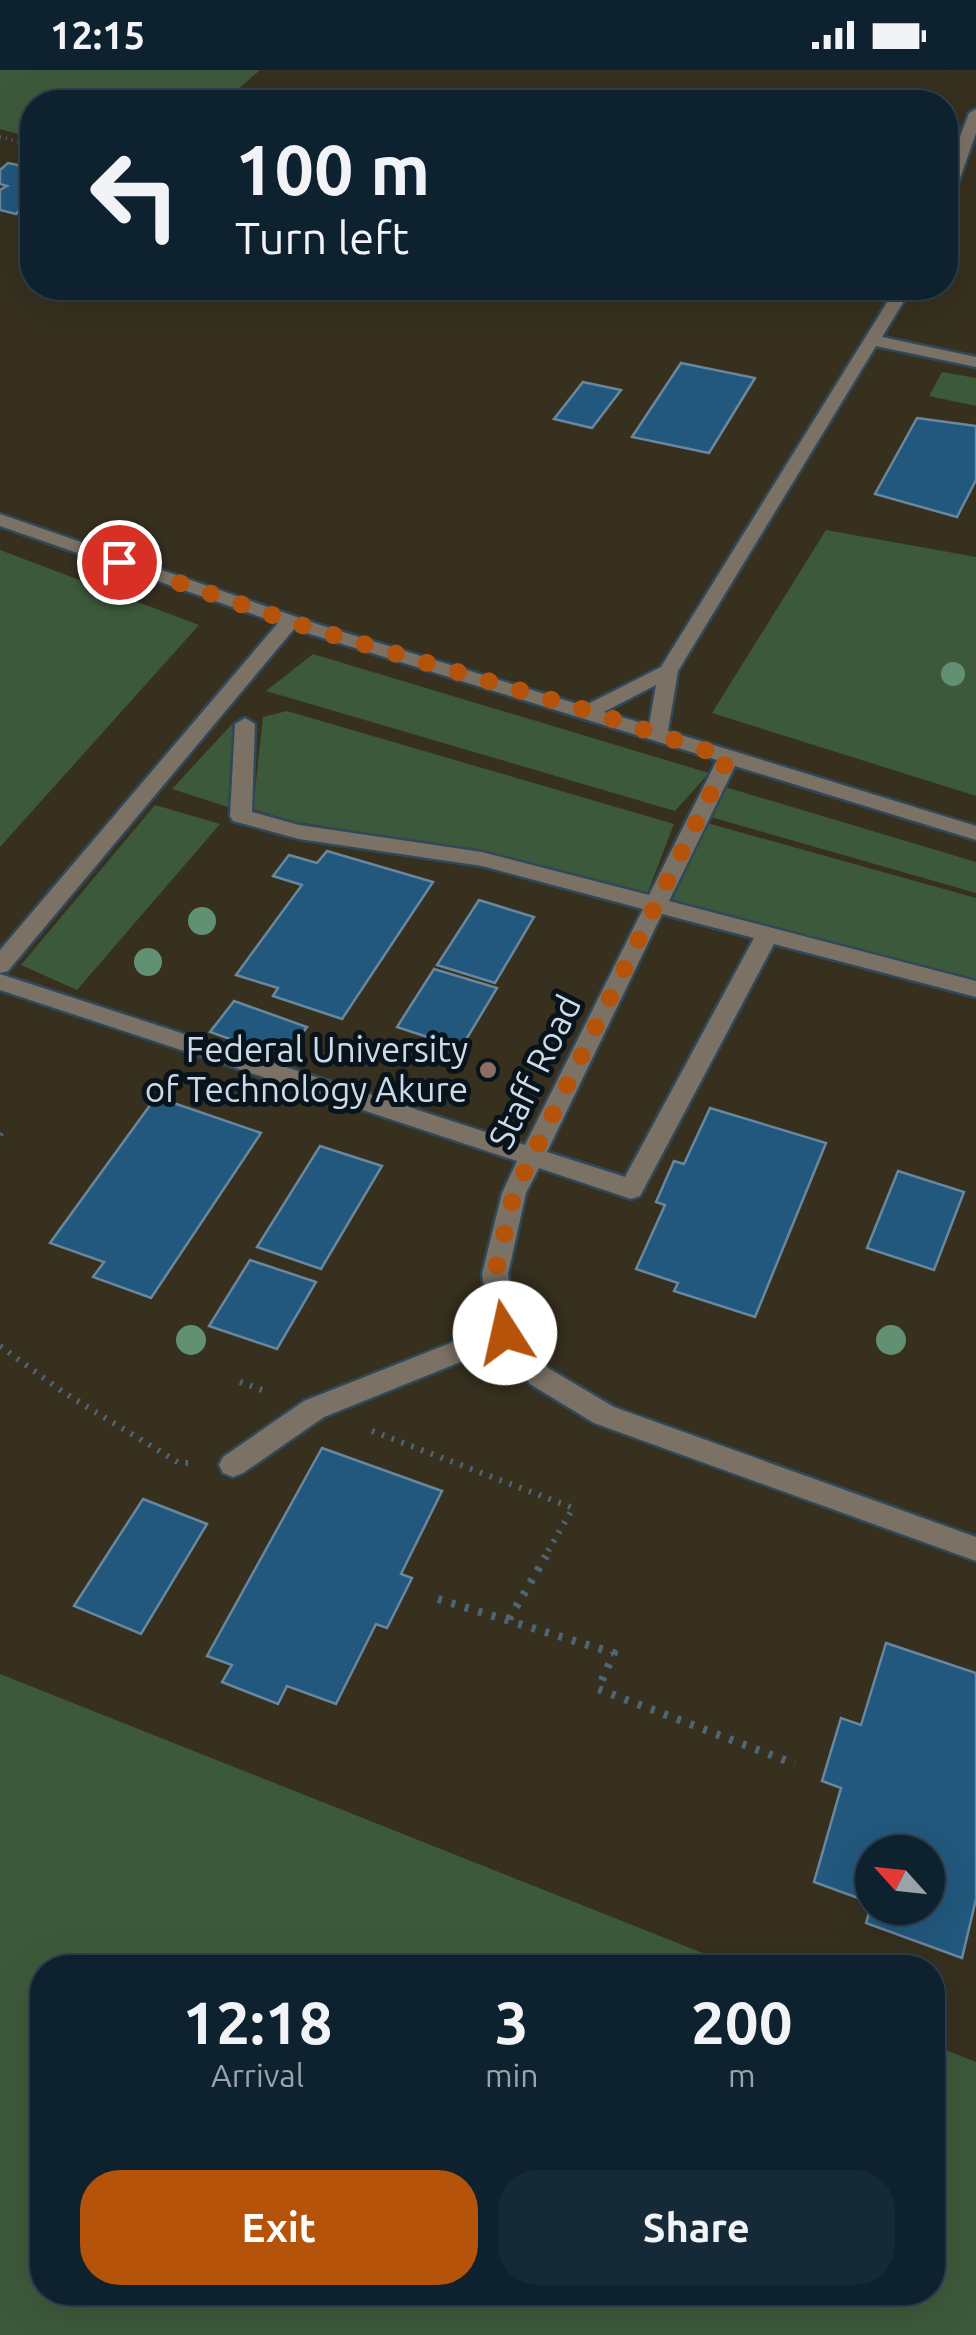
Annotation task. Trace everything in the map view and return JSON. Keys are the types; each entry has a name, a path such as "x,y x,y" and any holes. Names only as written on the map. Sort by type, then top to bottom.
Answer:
{"street":[{"path":"958,162 976,113"},
{"path":"657,737 668,671 897,300"},
{"path":"875,340 976,362"},
{"path":"0,520 290,622 589,711 657,737 976,834"},
{"path":"0,966 290,622"},
{"path":"589,711 668,671"},
{"path":"244,724 241,816 299,832 482,859 976,989"},
{"name":"Staff Road","path":"728,758 514,1193 495,1274 505,1333 540,1376 604,1416 976,1549"},
{"path":"0,982 631,1189 768,934"},
{"path":"234,1465 314,1409 505,1333"}],"path":[{"path":"0,1346 63,1392 179,1463 234,1465"},
{"path":"240,1382 573,1508 509,1619"},
{"path":"438,1599 614,1653 598,1689 795,1764"}],"shaded area":[{"name":"Federal University of Technology Akure","path":"0,70 976,70 976,2335 0,2335"}],"green space":[{"path":"0,70 260,70 237,90 20,90 20,135 0,129"},
{"path":"942,372 976,378 976,406 929,396"},
{"path":"826,530 976,557 976,796 712,713"},
{"path":"0,550 199,625 0,847"},
{"path":"313,654 709,773 675,811 266,691"},
{"path":"287,711 674,824 647,894 387,836 291,821 253,809 263,717"},
{"path":"233,723 228,807 172,789"},
{"path":"725,787 976,862 976,893 711,817"},
{"path":"155,805 220,824 77,990 21,965"},
{"path":"707,823 976,898 976,981 669,900"},
{"path":"0,1674 708,1955 30,1955 30,2305 945,2305 945,2050 976,2062 976,2335 0,2335"}],"building":[{"path":"8,163 20,166 20,210 16,214 0,210 0,190 7,186 0,184 0,170"},
{"path":"681,363 755,378 709,453 632,437"},
{"path":"583,382 621,390 592,428 554,419"},
{"path":"917,418 976,426 976,480 957,517 875,494"},
{"path":"327,851 433,882 342,1019 273,996 278,988 236,975 302,885 273,876 289,855 317,863"},
{"path":"479,900 534,917 495,983 437,965"},
{"path":"434,969 497,988 461,1048 397,1027"},
{"path":"234,1001 307,1027 284,1058 210,1032"},
{"path":"156,1097 261,1133 151,1298 93,1277 104,1262 50,1243"},
{"path":"710,1108 826,1143 755,1317 674,1291 678,1283 636,1269 665,1205 656,1202 674,1161 684,1164"},
{"path":"320,1146 382,1166 321,1269 257,1247"},
{"path":"898,1171 964,1192 934,1270 867,1248"},
{"path":"250,1260 316,1282 277,1349 209,1326"},
{"path":"322,1448 442,1491 401,1574 412,1578 387,1628 376,1624 336,1704 287,1686 278,1704 222,1682 232,1665 207,1656"},
{"path":"143,1499 207,1524 141,1634 74,1606"},
{"path":"886,1643 976,1673 976,1899 962,1958 871,1925 945,1925 945,1835 855,1835 855,1897 814,1882 841,1788 822,1781 841,1718 861,1725"}],"place":[{"name":"Federal University of Technology Akure","path":"488,1070"}],"route":[{"path":"119,562 310,628 589,711 728,758 514,1193 495,1274 505,1333"}]}
